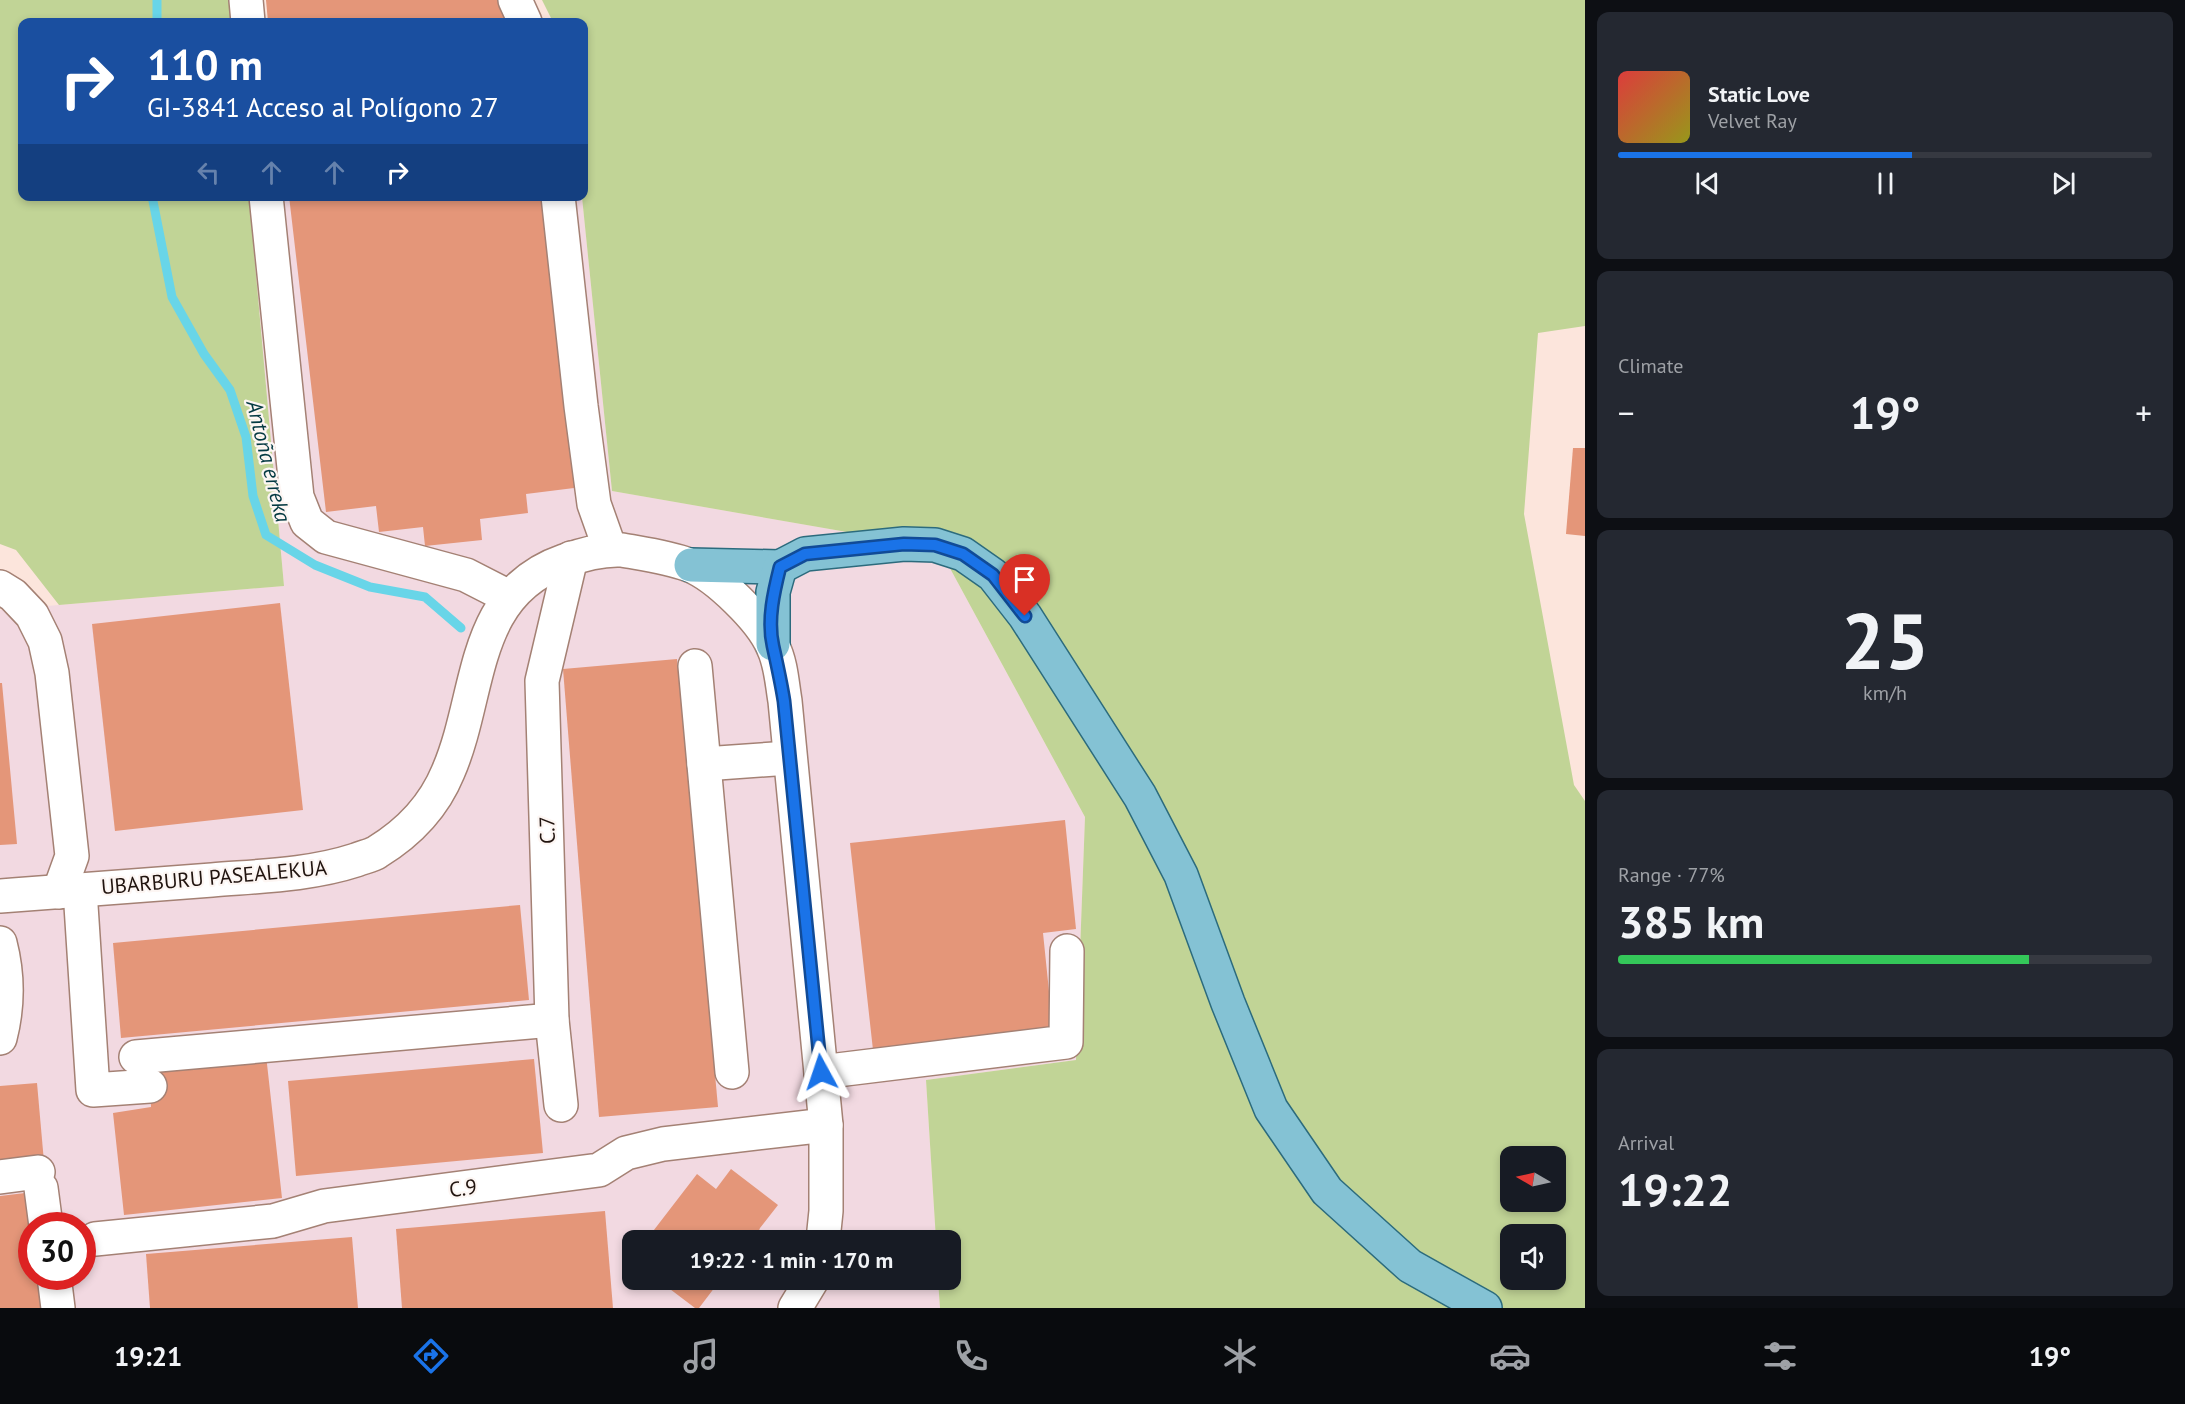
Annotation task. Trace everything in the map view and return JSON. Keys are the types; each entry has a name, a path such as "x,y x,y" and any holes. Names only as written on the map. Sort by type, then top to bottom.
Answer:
{"main road":[{"path":"780,567 805,554 904,544 935,545 963,554 993,575 1025,616 1145,806 1181,875 1228,1003 1271,1109 1327,1191 1410,1266 1485,1308"},
{"name":"UBARBURU PASEALEKUA","path":"691,565 780,567 773,592 772,644"}],"street":[{"path":"246,0 248,18"},
{"path":"515,0 523,18"},
{"path":"267,201 297,498 307,522 326,537 466,575 509,597"},
{"path":"559,201 594,504 610,549"},
{"name":"UBARBURU PASEALEKUA","path":"0,896 285,874 338,866 375,853 410,828 433,801 448,773 465,722 483,645 509,597 521,584 544,568 571,558 610,549 691,565 707,574 738,599 772,644 777,657 784,701 826,1125 825,1230"},
{"name":"C.7","path":"561,1105 552,1020 542,681 571,558"},
{"path":"0,587 13,595 32,615 45,641 52,673 72,856 70,891 93,1090 150,1086"},
{"path":"695,666 732,1072"},
{"path":"704,764 789,758"},
{"path":"0,943 7,988 0,1038"},
{"path":"821,1072 1066,1042 1067,951"},
{"path":"136,1057 552,1020"},
{"name":"C.9","path":"96,1239 273,1221 324,1206 599,1170 626,1153 663,1144 826,1125"},
{"path":"0,1177 39,1180 44,1212"},
{"path":"56,1290 58,1308"},
{"path":"795,1308 806,1290"}],"shaded area":[{"path":"249,201 582,201 612,491 939,548 1085,817 1076,1060 926,1080 935,1230 622,1230 622,1290 939,1290 940,1308 0,1308 0,610 284,586"}],"green space":[{"path":"0,0 231,0 233,18 18,18 18,201 249,201 284,586 59,605 16,550 0,544"},
{"path":"542,0 1585,0 1585,326 1538,333 1524,514 1574,785 1585,801 1585,1308 940,1308 939,1290 961,1290 961,1230 935,1230 926,1080 1076,1060 1085,817 939,548 612,491 582,201 588,201 588,18 551,18"}],"building":[{"path":"266,0 501,0 509,18 268,18"},
{"path":"290,201 550,201 582,487 526,494 528,513 480,519 482,540 425,546 423,527 379,532 376,506 326,512"},
{"path":"1573,448 1585,448 1585,536 1566,534"},
{"path":"280,603 303,810 115,831 92,624"},
{"path":"677,659 718,1107 599,1117 563,669"},
{"path":"0,683 2,683 17,844 0,845"},
{"path":"1065,820 1076,929 1043,933 1053,1030 873,1050 850,843"},
{"path":"520,905 529,1000 121,1038 113,943"},
{"path":"266,1055 282,1198 124,1215 113,1113 151,1107 149,1069"},
{"path":"534,1059 543,1153 296,1176 288,1081"},
{"path":"37,1083 44,1162 0,1166 0,1086"},
{"path":"731,1169 778,1205 759,1230 654,1230 697,1174 716,1189"},
{"path":"25,1193 29,1212 18,1212 18,1290 46,1290 50,1308 0,1308 0,1196"},
{"path":"605,1211 613,1308 402,1308 396,1229"},
{"path":"352,1237 358,1308 150,1308 146,1254"},
{"path":"671,1290 713,1290 699,1308 695,1308"}],"waterway":[{"name":"Antoña erreka","path":"157,0 157,18"},
{"name":"Antoña erreka","path":"153,201 172,297 204,354 230,390 246,437 253,496 266,535 315,565 370,587 425,597 461,628"}],"route":[{"path":"821,1072 784,701 777,657 772,644 773,592 780,567 805,554 904,544 935,545 963,554 993,575 1025,616"}]}
